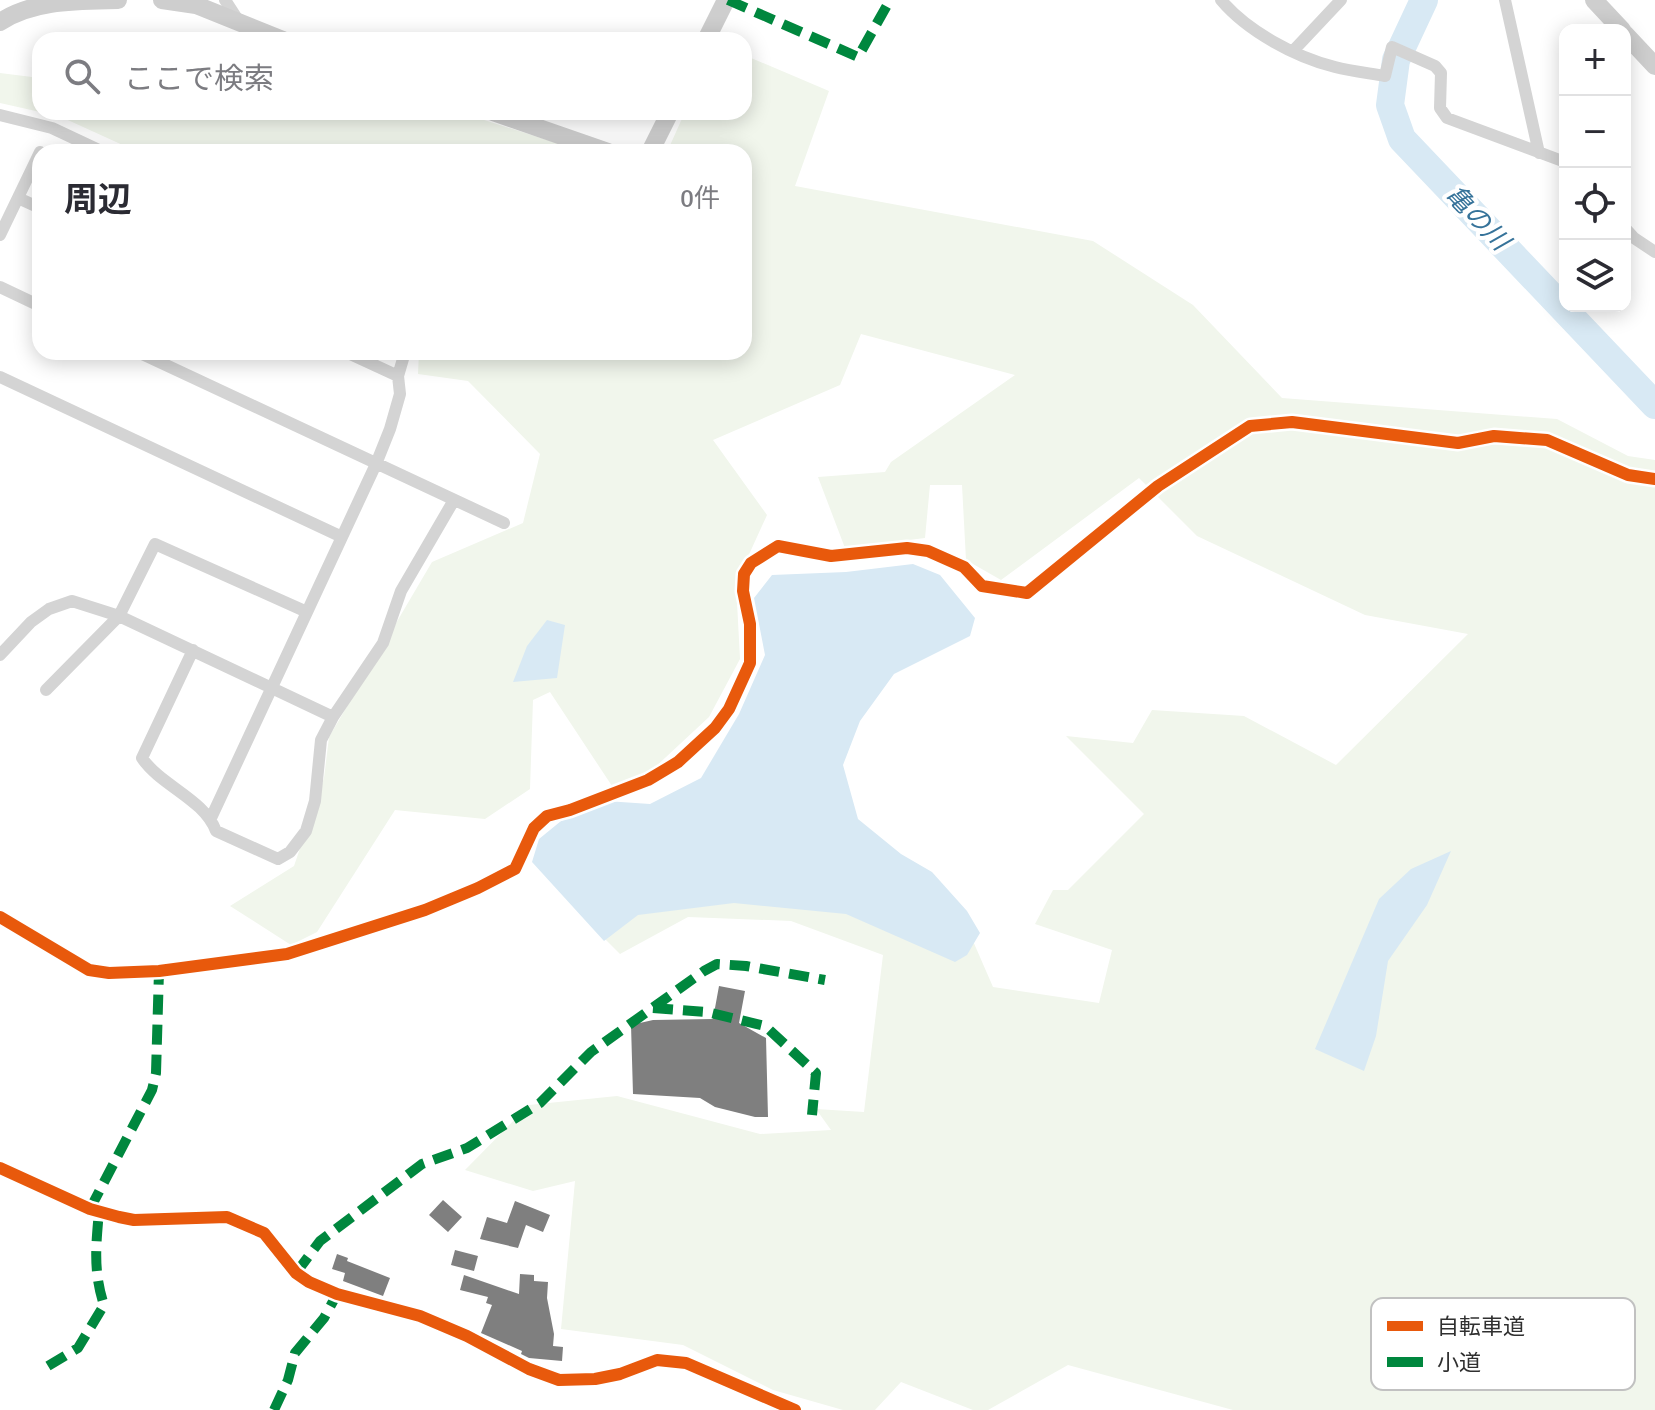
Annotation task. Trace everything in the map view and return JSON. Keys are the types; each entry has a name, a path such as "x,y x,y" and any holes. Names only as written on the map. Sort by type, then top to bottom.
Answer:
{"street":[{"path":"0,22 14,11 36,3 118,0"},
{"path":"162,0 196,5 263,32"},
{"path":"225,0 240,23"},
{"path":"710,32 726,0"},
{"path":"1221,0 1236,18 1293,51 1332,67 1385,76 1392,47 1435,66 1441,73 1440,108 1447,118 1559,160"},
{"path":"1293,51 1341,0"},
{"path":"1505,0 1539,153"},
{"path":"1594,0 1616,24"},
{"path":"1631,40 1655,66"},
{"path":"0,115 52,128 86,144"},
{"path":"516,120 585,144"},
{"path":"654,144 666,120"},
{"path":"44,144 52,128"},
{"path":"0,235 32,169"},
{"path":"18,198 32,204"},
{"path":"1631,235 1655,252"},
{"path":"0,287 32,302"},
{"path":"155,360 504,523"},
{"path":"363,360 398,376"},
{"path":"211,818 376,464 400,394 398,376 403,360"},
{"path":"0,377 342,537"},
{"path":"0,917 89,970 109,973 159,971 287,954 425,910 478,888 515,869 534,828 547,816 648,780 678,762 715,728 729,709 750,663 750,624 743,591 744,574 751,563 778,546 831,556 907,548 928,551 964,567 982,586 1027,593 1171,477 1250,426 1292,422 1458,443 1494,436 1547,440 1628,475 1655,479"},
{"path":"193,650 142,758 149,769 211,818 216,831 278,859 290,852 306,831 315,801 321,740 383,643 401,591 454,500"},
{"path":"46,690 119,616 155,544 307,612"},
{"path":"0,655 31,622 49,609 72,601 119,616 333,717"},
{"path":"0,1168 90,1209 119,1217 134,1220 227,1217 264,1233 296,1273 309,1282 337,1294 420,1316 467,1336 529,1369 559,1380 595,1379 620,1374 657,1360 686,1363 795,1410"}],"shaded area":[{"path":"752,58 829,91 795,186 1093,241 1193,305 1282,398 1557,419 1628,456 1655,460 1655,1410 1233,1410 1068,1365 988,1410 973,1410 901,1382 875,1410 843,1410 773,1390 683,1345 561,1329 575,1181 533,1191 465,1170 529,1105 617,1096 760,1134 831,1130 816,1109 864,1112 883,955 791,921 688,917 620,954 598,932 673,885 842,894 973,941 993,987 1099,1003 1112,950 1035,924 1053,890 1068,890 1144,814 1066,736 1133,743 1152,710 1244,716 1336,765 1468,634 1365,615 1197,536 1139,478 1001,580 966,560 962,485 930,485 925,538 845,548 818,477 885,472 891,462 1015,375 861,334 840,385 713,440 767,515 736,583 740,659 709,717 651,771 612,786 550,692 533,700 530,789 485,819 395,810 317,932 291,945 230,906 294,866 324,778 329,737 432,562 523,523 540,454 468,381 418,374 419,360 752,360 752,144 671,144 681,120 752,120"},
{"path":"0,73 32,77 32,110 0,103"},
{"path":"68,120 484,120 560,144 120,144"}],"water":[{"path":"913,564 940,575 975,618 970,636 894,674 860,721 843,765 858,819 901,854 932,872 967,911 980,933 967,955 955,962 846,914 734,903 638,915 604,941 532,862 539,839 561,821 606,801 650,804 701,778 739,714 765,655 754,598 772,575 846,572"},
{"path":"547,620 565,625 557,678 513,682 527,646"},
{"path":"1451,851 1427,905 1388,961 1376,1036 1364,1071 1315,1049 1379,899 1411,869"}],"building":[{"path":"719,986 745,991 739,1023 766,1038 768,1117 755,1117 715,1107 700,1098 633,1094 631,1025 653,1020 713,1019"},
{"path":"443,1200 462,1217 448,1232 429,1215"},
{"path":"515,1201 550,1215 543,1232 526,1225 518,1248 480,1239 487,1217 507,1223"},
{"path":"455,1250 478,1256 474,1271 451,1265"},
{"path":"337,1254 390,1278 383,1296 343,1281 345,1273 332,1269"},
{"path":"520,1274 534,1275 534,1281 548,1282 553,1346 563,1347 562,1361 529,1358 521,1354 522,1351 481,1333 492,1305 486,1303 488,1297 460,1290 464,1275 519,1294"}],"waterway":[{"name":"亀の川","path":"1424,0 1396,60 1390,105 1402,139 1655,405"}],"marked path":[{"path":"728,0 858,57 890,0"},
{"path":"296,1273 320,1241 422,1164 467,1148 540,1103 591,1052 704,971 717,964 746,966 825,980"},
{"path":"90,1209 152,1090 156,1073 159,971"},
{"path":"653,1008 707,1012 765,1026 816,1073 812,1115"},
{"path":"48,1366 78,1348 104,1305 97,1270 99,1211"},
{"path":"274,1410 288,1380 295,1353 324,1318 337,1294"}],"cycle path":[{"path":"0,917 89,970 109,973 159,971 287,954 425,910 478,888 515,869 534,828 547,816 648,780 678,762 715,728 729,709 750,663 750,624 743,591 744,574 751,563 778,546 831,556 907,548 928,551 964,567 982,586 1027,593 1158,486 1250,426 1292,422 1458,443 1494,436 1547,440 1628,475 1655,479"},
{"path":"0,1168 90,1209 119,1217 134,1220 227,1217 264,1233 296,1273 309,1282 337,1294 420,1316 467,1336 529,1369 559,1380 595,1379 620,1374 657,1360 686,1363 795,1410"}]}
